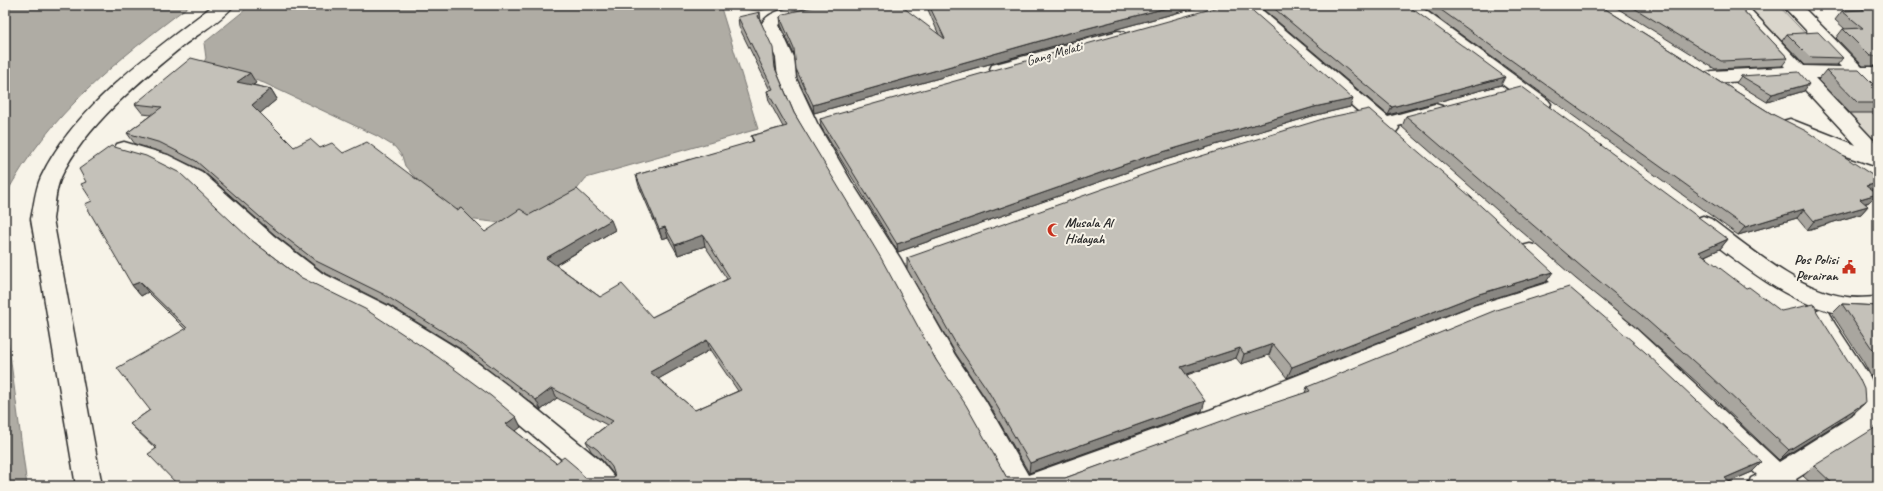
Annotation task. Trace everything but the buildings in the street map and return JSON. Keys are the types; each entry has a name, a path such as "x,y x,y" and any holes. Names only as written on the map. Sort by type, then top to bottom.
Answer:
{"street":[{"path":"89,486 42,219 51,178 74,140 109,102 154,61 225,5"},
{"path":"826,5 778,17 772,20 770,25 785,58 787,78 814,121 842,184 899,261 946,362 976,408 1020,486"},
{"path":"1407,5 1557,116"},
{"path":"1737,5 1801,72 1878,158"},
{"path":"1791,5 1878,94"},
{"path":"1235,6 1403,140"},
{"name":"Gang Melati","path":"982,74 1066,49 1136,31"},
{"path":"1695,66 1737,93"},
{"path":"1712,77 1801,72 1878,73"},
{"path":"1497,94 1519,88"},
{"path":"1347,116 1376,118 1452,106"},
{"path":"1774,118 1829,143 1878,158"},
{"path":"124,149 161,160 195,177 266,242 314,279 380,312 454,360 506,398 592,469 605,486"},
{"path":"1689,213 1777,277 1803,292 1826,301 1848,306 1878,306"},
{"path":"1515,238 1567,286 1623,332 1684,388 1774,483 1872,416 1874,408 1861,375 1821,321 1818,310 1826,301"},
{"path":"1030,486 1219,418 1481,312 1567,286"}],"shaded area":[{"path":"5,5 190,5 136,47 87,90 42,139 5,196"},
{"path":"251,5 784,5 759,11 728,7 721,8 758,129 586,178 546,228 449,217 405,166 402,156 395,147 377,136 264,83 233,73 202,66 206,58 204,43"},
{"path":"1743,5 1778,5 1817,46 1831,64 1823,69 1817,70 1808,69 1800,65 1783,50"},
{"path":"1821,78 1852,91 1878,118 1878,151 1815,81"},
{"path":"5,316 27,486 5,486"}],"place":[{"name":"Musala Al Hidayah","path":"1054,230"},
{"name":"Pos Polisi Perairan","path":"1849,267"}]}
